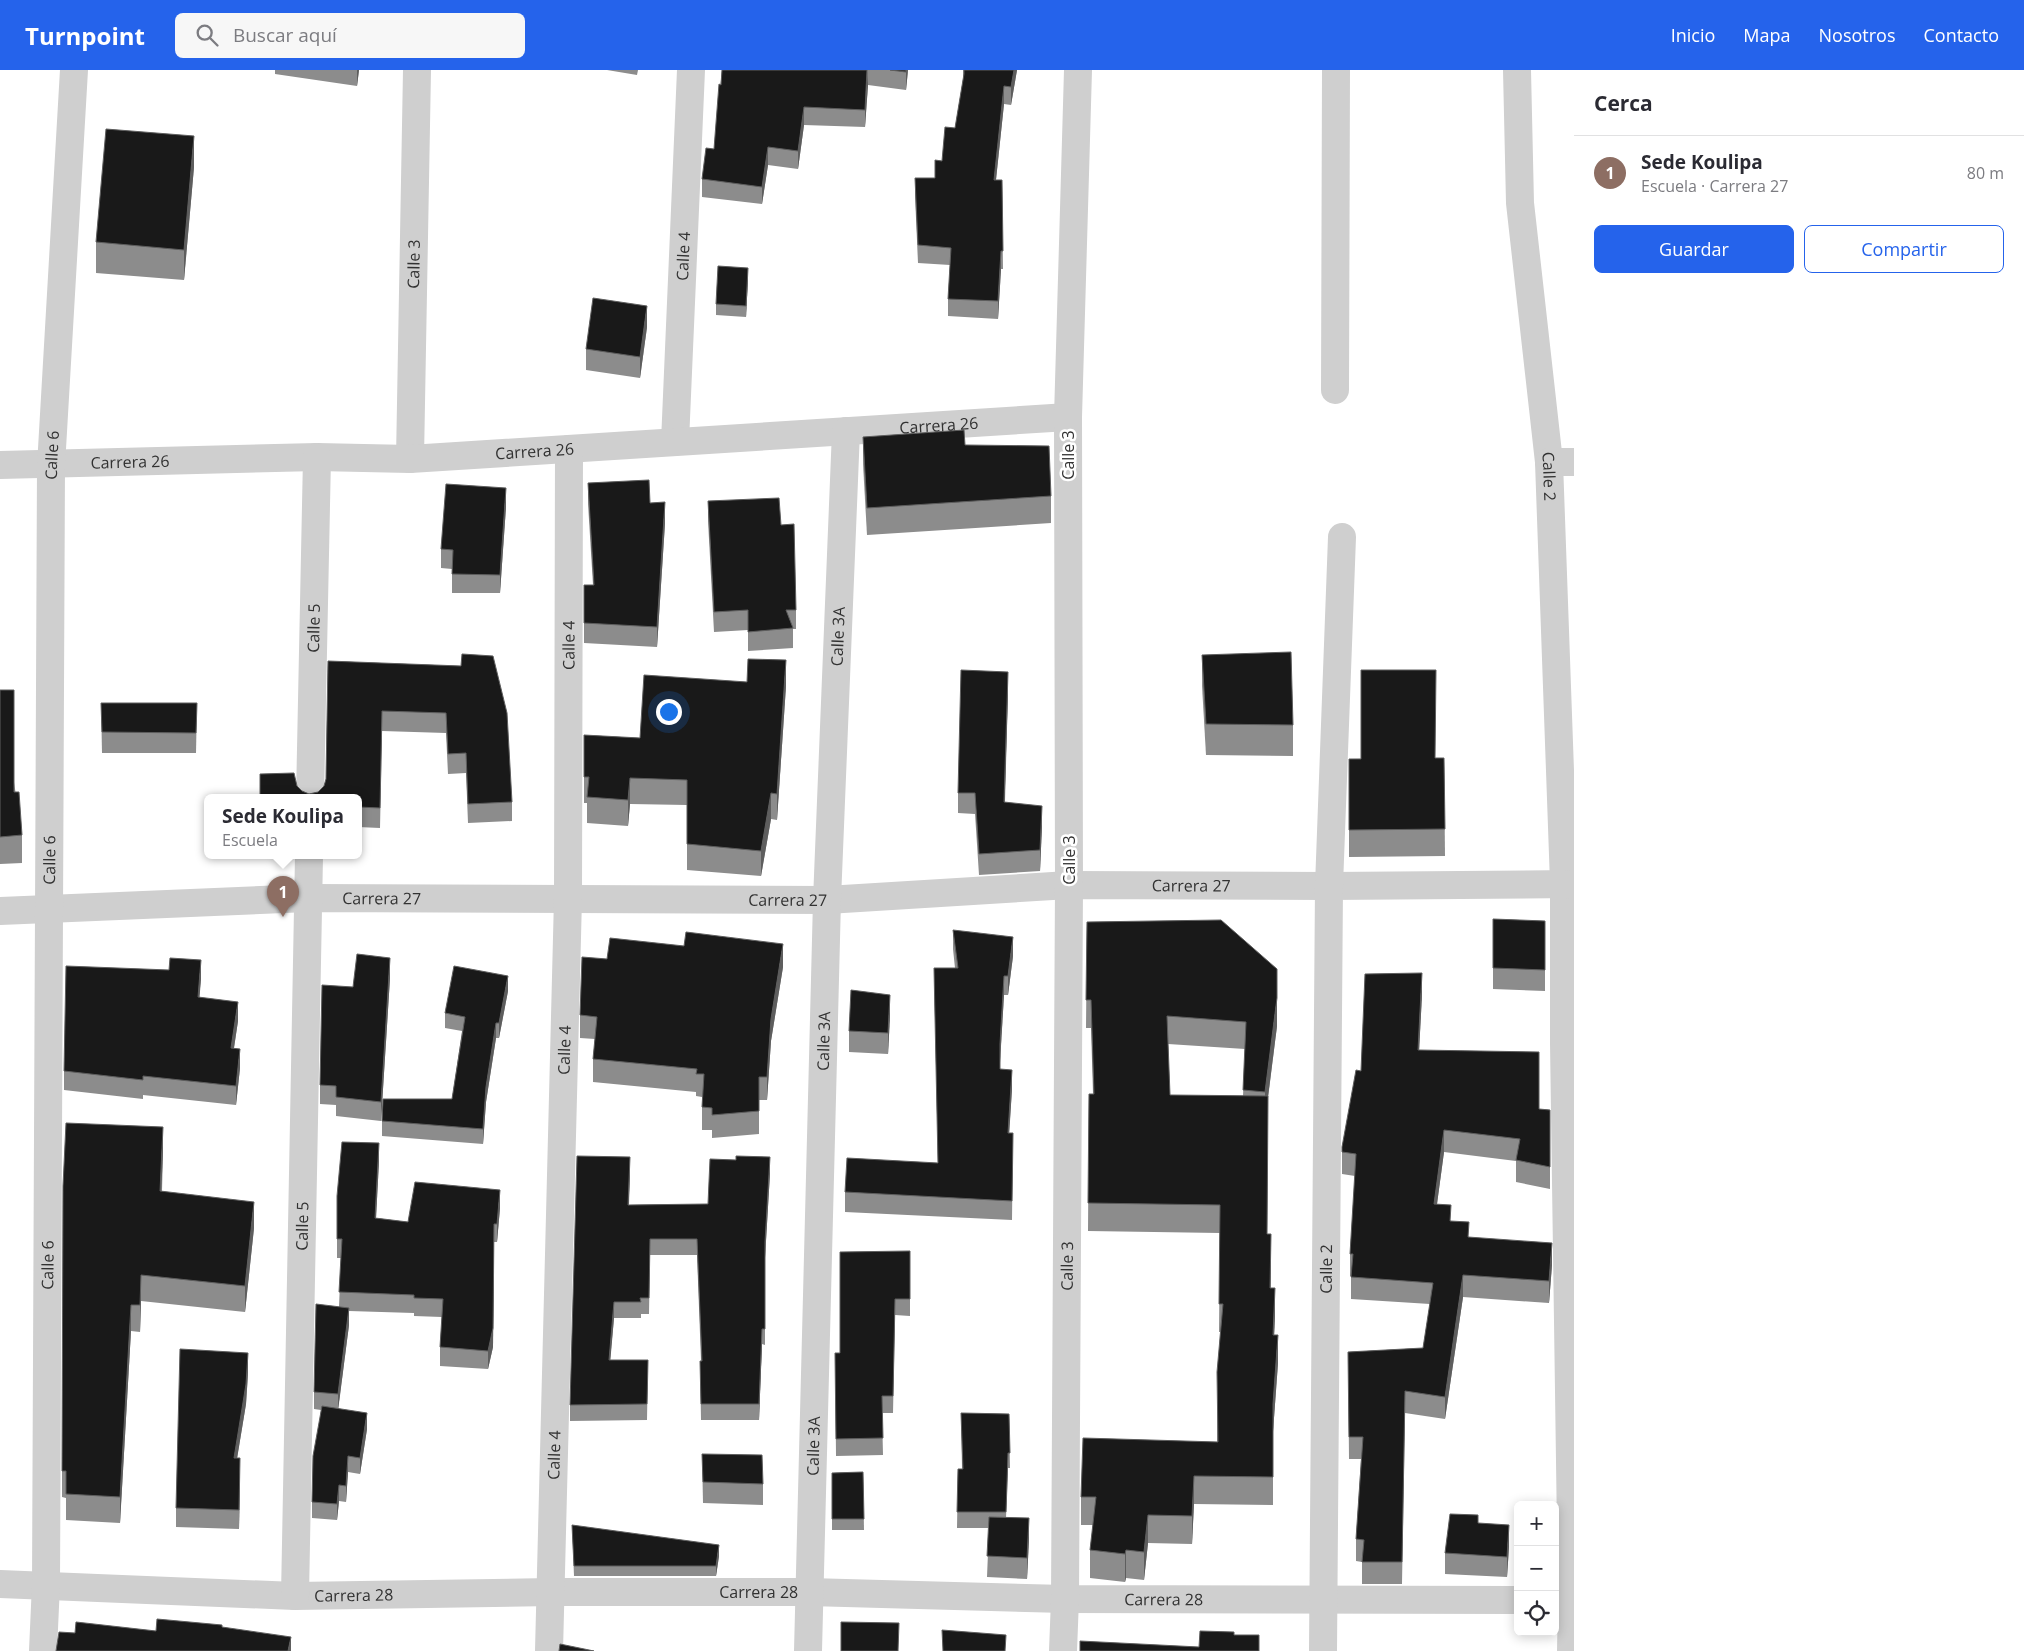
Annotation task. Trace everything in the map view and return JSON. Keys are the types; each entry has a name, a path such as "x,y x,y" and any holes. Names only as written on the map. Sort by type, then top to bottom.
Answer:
{"street":[{"name":"Calle 6","path":"43,1651 46,1584 51,466 74,70"},
{"name":"Calle 3","path":"410,459 417,70"},
{"name":"Calle 4","path":"675,442 691,70"},
{"name":"Calle 3","path":"1063,1651 1065,1599 1069,885 1068,417 1078,70"},
{"path":"1336,70 1336,390"},
{"name":"Calle 2","path":"1518,70 1520,203 1562,462 1569,884 1564,1043 1567,1600 1571,1651"},
{"name":"Carrera 26","path":"0,465 51,466 317,457 410,459 1068,417"},
{"name":"Calle 3A","path":"808,1651 827,900 846,431"},
{"name":"Calle 4","path":"549,1651 552,1592 568,898 568,449"},
{"name":"Calle 5","path":"310,794 317,457"},
{"name":"Calle 2","path":"1323,1651 1329,886 1342,537"},
{"name":"Calle 5","path":"295,1596 309,859"},
{"name":"Carrera 27","path":"0,910 48,910 308,898 827,900 1069,885 1329,886 1569,884"},
{"name":"Carrera 28","path":"0,1584 46,1584 295,1596 552,1592 809,1592 1065,1599 1514,1600"}],"building":[{"path":"722,70 867,70 865,110 804,107 798,151 768,147 762,187 702,179 706,148 714,149 719,84 721,85"},
{"path":"890,70 906,70 906,72"},
{"path":"964,70 1014,70 1011,87 1004,86 994,180 1002,180 1003,251 1001,251 998,301 948,299 951,248 918,245 915,178 935,178 935,160 942,161 945,127 955,128"},
{"path":"106,129 194,136 184,250 96,242"},
{"path":"718,266 748,268 746,306 716,304"},
{"path":"593,298 647,306 640,357 586,349"},
{"path":"964,430 965,445 1049,446 1051,496 867,508 863,437"},
{"path":"649,480 650,503 665,502 657,627 584,623 584,585 594,585 588,483"},
{"path":"446,484 506,488 500,575 452,574 453,550 441,549"},
{"path":"779,498 781,525 794,524 796,610 786,610 793,628 748,632 748,610 714,612 708,501"},
{"path":"1291,652 1293,725 1206,724 1202,655"},
{"path":"462,654 493,656 507,713 512,802 468,804 466,753 448,754 446,713 382,711 380,808 362,807 362,794 309,794 318,792 324,786 326,779 328,661 461,666"},
{"path":"748,659 786,660 777,794 771,793 761,851 687,844 687,780 630,778 628,800 587,797 589,777 584,777 584,735 640,738 644,675 747,682"},
{"path":"961,670 1008,672 1004,802 1042,806 1040,850 979,854 975,793 958,793"},
{"path":"1361,670 1436,670 1435,758 1444,758 1445,829 1349,830 1349,759 1361,759"},
{"path":"0,690 14,690 14,792 19,792 22,835 0,837"},
{"path":"101,703 197,703 196,733 102,732"},
{"path":"294,773 297,786 309,794 260,794 260,774"},
{"path":"1493,919 1545,921 1545,970 1493,968"},
{"path":"1221,920 1277,969 1277,998 1265,1092 1243,1090 1246,1022 1167,1016 1170,1095 1268,1096 1267,1234 1271,1234 1270,1288 1275,1288 1273,1335 1278,1335 1273,1404 1273,1477 1194,1476 1192,1516 1148,1515 1144,1552 1126,1550 1125,1554 1090,1550 1096,1497 1081,1497 1083,1438 1218,1442 1217,1372 1223,1304 1219,1304 1220,1205 1088,1203 1089,1094 1094,1094 1091,1000 1086,1000 1087,922"},
{"path":"953,930 1013,937 1008,976 1004,976 1000,1044 1000,1069 1012,1070 1008,1133 1013,1133 1012,1201 845,1192 847,1158 938,1163 934,968 958,968"},
{"path":"686,932 783,944 771,1019 767,1077 759,1077 759,1111 712,1115 712,1108 702,1107 704,1074 696,1074 697,1069 593,1059 597,1017 580,1015 582,957 607,959 610,938 684,946"},
{"path":"357,954 390,958 381,1102 336,1097 336,1086 320,1085 322,985 353,987"},
{"path":"170,958 201,960 198,997 238,1002 231,1048 240,1049 236,1086 143,1076 143,1080 64,1071 66,966 169,970"},
{"path":"454,966 508,976 499,1023 496,1023 486,1087 483,1129 382,1121 383,1099 452,1099 465,1017 445,1013"},
{"path":"1422,973 1418,1050 1539,1052 1539,1109 1550,1110 1550,1167 1516,1160 1520,1139 1444,1130 1434,1204 1451,1205 1450,1221 1469,1222 1468,1237 1552,1243 1549,1281 1463,1275 1445,1397 1405,1391 1402,1562 1362,1562 1364,1540 1356,1539 1363,1437 1349,1437 1348,1352 1423,1348 1433,1283 1351,1277 1353,1254 1350,1254 1356,1154 1342,1152 1342,1147 1356,1070 1361,1071 1365,974"},
{"path":"851,990 890,995 888,1033 849,1031"},
{"path":"66,1123 163,1127 160,1191 254,1202 245,1286 141,1275 140,1305 131,1305 120,1497 66,1494 66,1471 62,1471 63,1186"},
{"path":"342,1142 379,1143 375,1218 408,1222 415,1182 500,1190 497,1224 494,1224 493,1328 488,1351 440,1347 443,1299 414,1298 414,1295 339,1292 342,1239 337,1239 337,1196"},
{"path":"577,1156 630,1157 628,1205 708,1204 710,1159 736,1160 736,1156 770,1157 765,1242 765,1329 762,1329 759,1404 701,1404 700,1361 702,1361 697,1239 650,1239 649,1298 640,1298 641,1302 614,1302 609,1360 648,1360 647,1404 570,1405"},
{"path":"910,1251 910,1299 895,1299 893,1396 882,1396 883,1438 836,1439 835,1353 840,1353 840,1252"},
{"path":"316,1304 349,1308 338,1394 314,1392"},
{"path":"180,1349 248,1353 246,1384 234,1458 240,1458 239,1510 176,1508"},
{"path":"322,1406 367,1413 360,1458 348,1456 346,1486 339,1485 337,1504 312,1502 313,1456"},
{"path":"961,1413 1009,1414 1010,1453 1008,1453 1006,1512 957,1512 958,1469 963,1469"},
{"path":"702,1454 762,1455 763,1484 703,1482"},
{"path":"863,1472 864,1519 832,1519 832,1473"},
{"path":"1450,1514 1478,1515 1478,1523 1509,1525 1507,1557 1445,1553"},
{"path":"989,1517 1029,1518 1027,1558 987,1556"},
{"path":"572,1525 719,1545 716,1566 574,1566"},
{"path":"157,1619 222,1625 222,1627 291,1637 288,1651 56,1651 59,1632 75,1633 76,1622 156,1631"},
{"path":"841,1622 899,1623 898,1651 841,1651"},
{"path":"942,1630 1006,1635 1005,1651 943,1651"},
{"path":"1200,1631 1234,1632 1234,1635 1259,1635 1259,1651 1080,1651 1080,1641 1199,1647"},
{"path":"560,1644 594,1651 559,1651"}],"place":[{"name":"Sede Koulipa","path":"283,917"}]}
